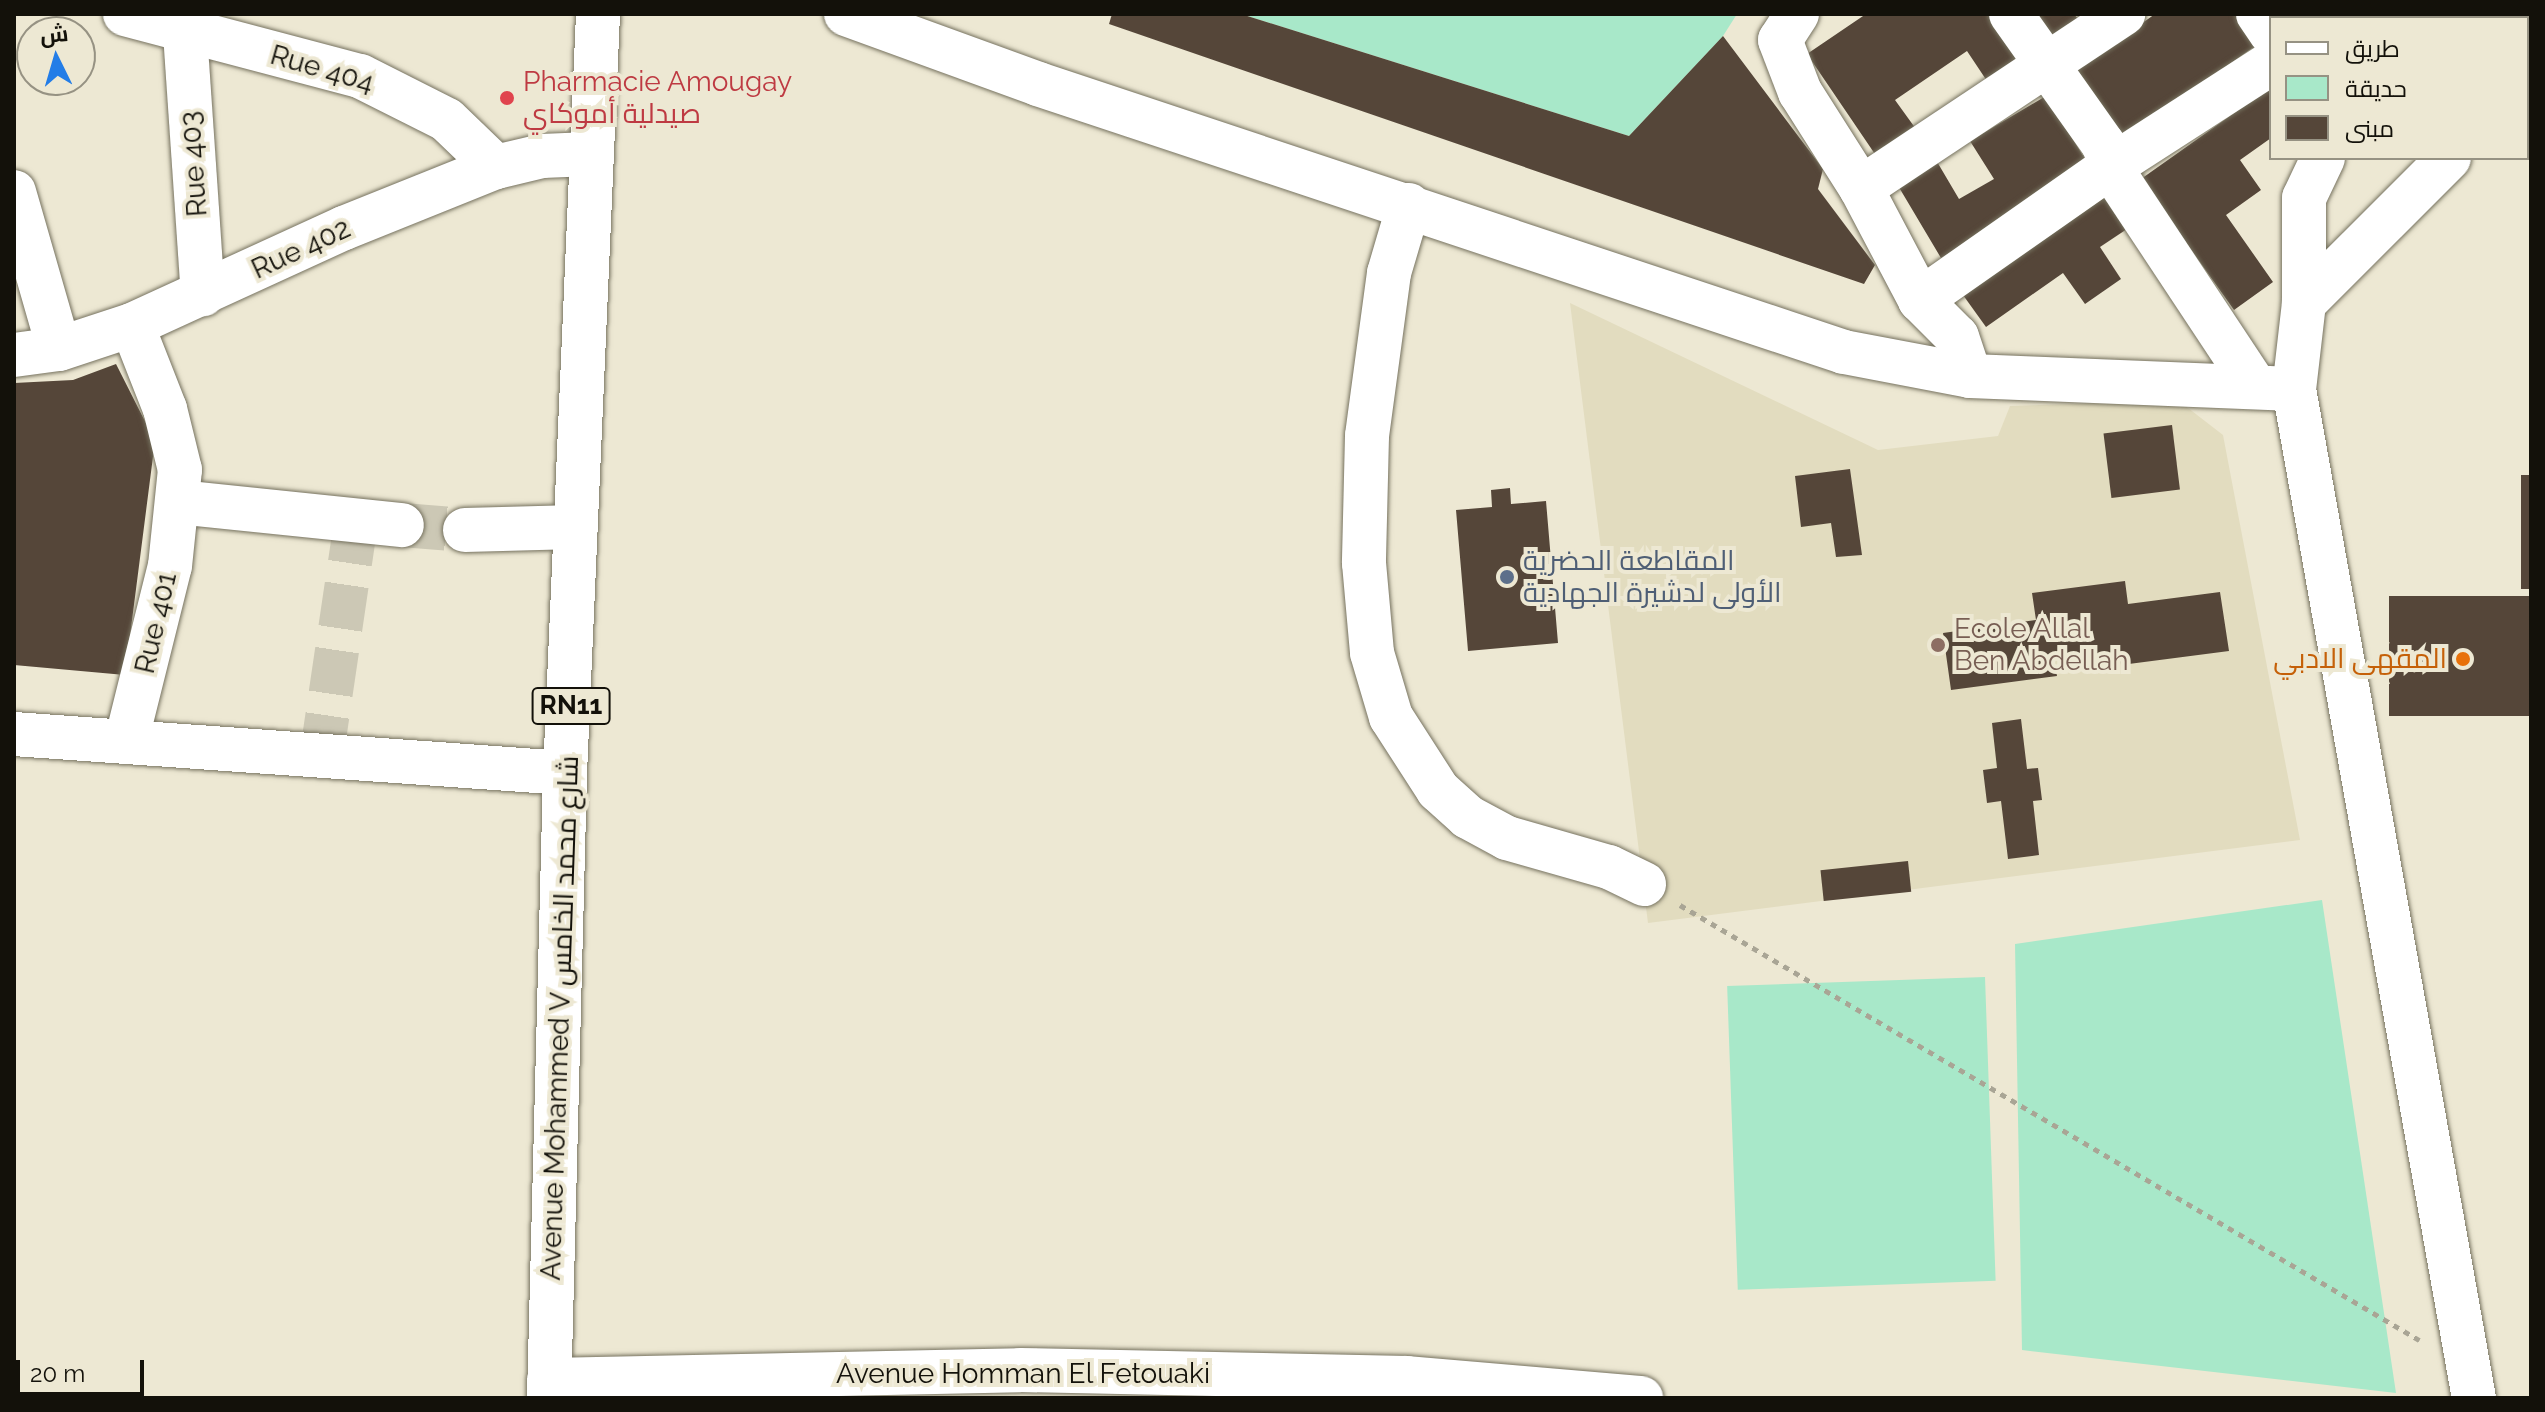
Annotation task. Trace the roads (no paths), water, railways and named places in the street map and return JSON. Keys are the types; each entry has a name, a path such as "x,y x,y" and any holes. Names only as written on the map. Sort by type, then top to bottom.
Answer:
{"street":[{"name":"Rue 404","path":"125,14 185,33 360,76 414,99 447,120 496,167"},
{"name":"Avenue Mohammed V شارع محمد الخامس","path":"549,1389 565,773 598,14"},
{"path":"846,14 1038,84 1844,352 1970,376 2274,387"},
{"path":"1797,14 1780,40 1786,61 1861,188 1920,300 1957,337 1970,376"},
{"path":"2011,14 2113,165 2274,387 2472,1384"},
{"path":"1861,188 2123,14"},
{"name":"Rue 403","path":"185,33 203,294"},
{"path":"1920,300 2113,165 2269,64"},
{"name":"Rue 402","path":"14,355 59,349 132,325 344,228 496,167 542,156 590,154"},
{"path":"2274,387 2304,303 2304,198 2322,160"},
{"path":"2304,303 2447,160"},
{"path":"14,192 59,349"},
{"path":"1409,205 1389,273 1367,436 1364,563 1372,653 1391,717 1438,790 1468,817 1507,838 1609,867 1644,884"},
{"name":"Rue 401","path":"126,742 170,566 180,470 174,441 132,325"},
{"path":"178,502 402,525"},
{"path":"465,530 576,527"},
{"path":"14,734 565,773"},
{"name":"Avenue Homman El Fetouaki","path":"549,1389 1020,1370 1641,1398"}],"tunnel":[{"path":"321,759 356,523"},
{"path":"402,525 465,530"}],"place":[{"name":"Pharmacie Amougay صيدلية أموكاي","path":"507,98"},
{"name":"المقاطعة الحضرية الأولى لدشيرة الجهادية","path":"1507,577"},
{"name":"Ecole Allal Ben Abdellah","path":"1938,645"},
{"name":"المقهى الادبي","path":"2463,659"}]}
